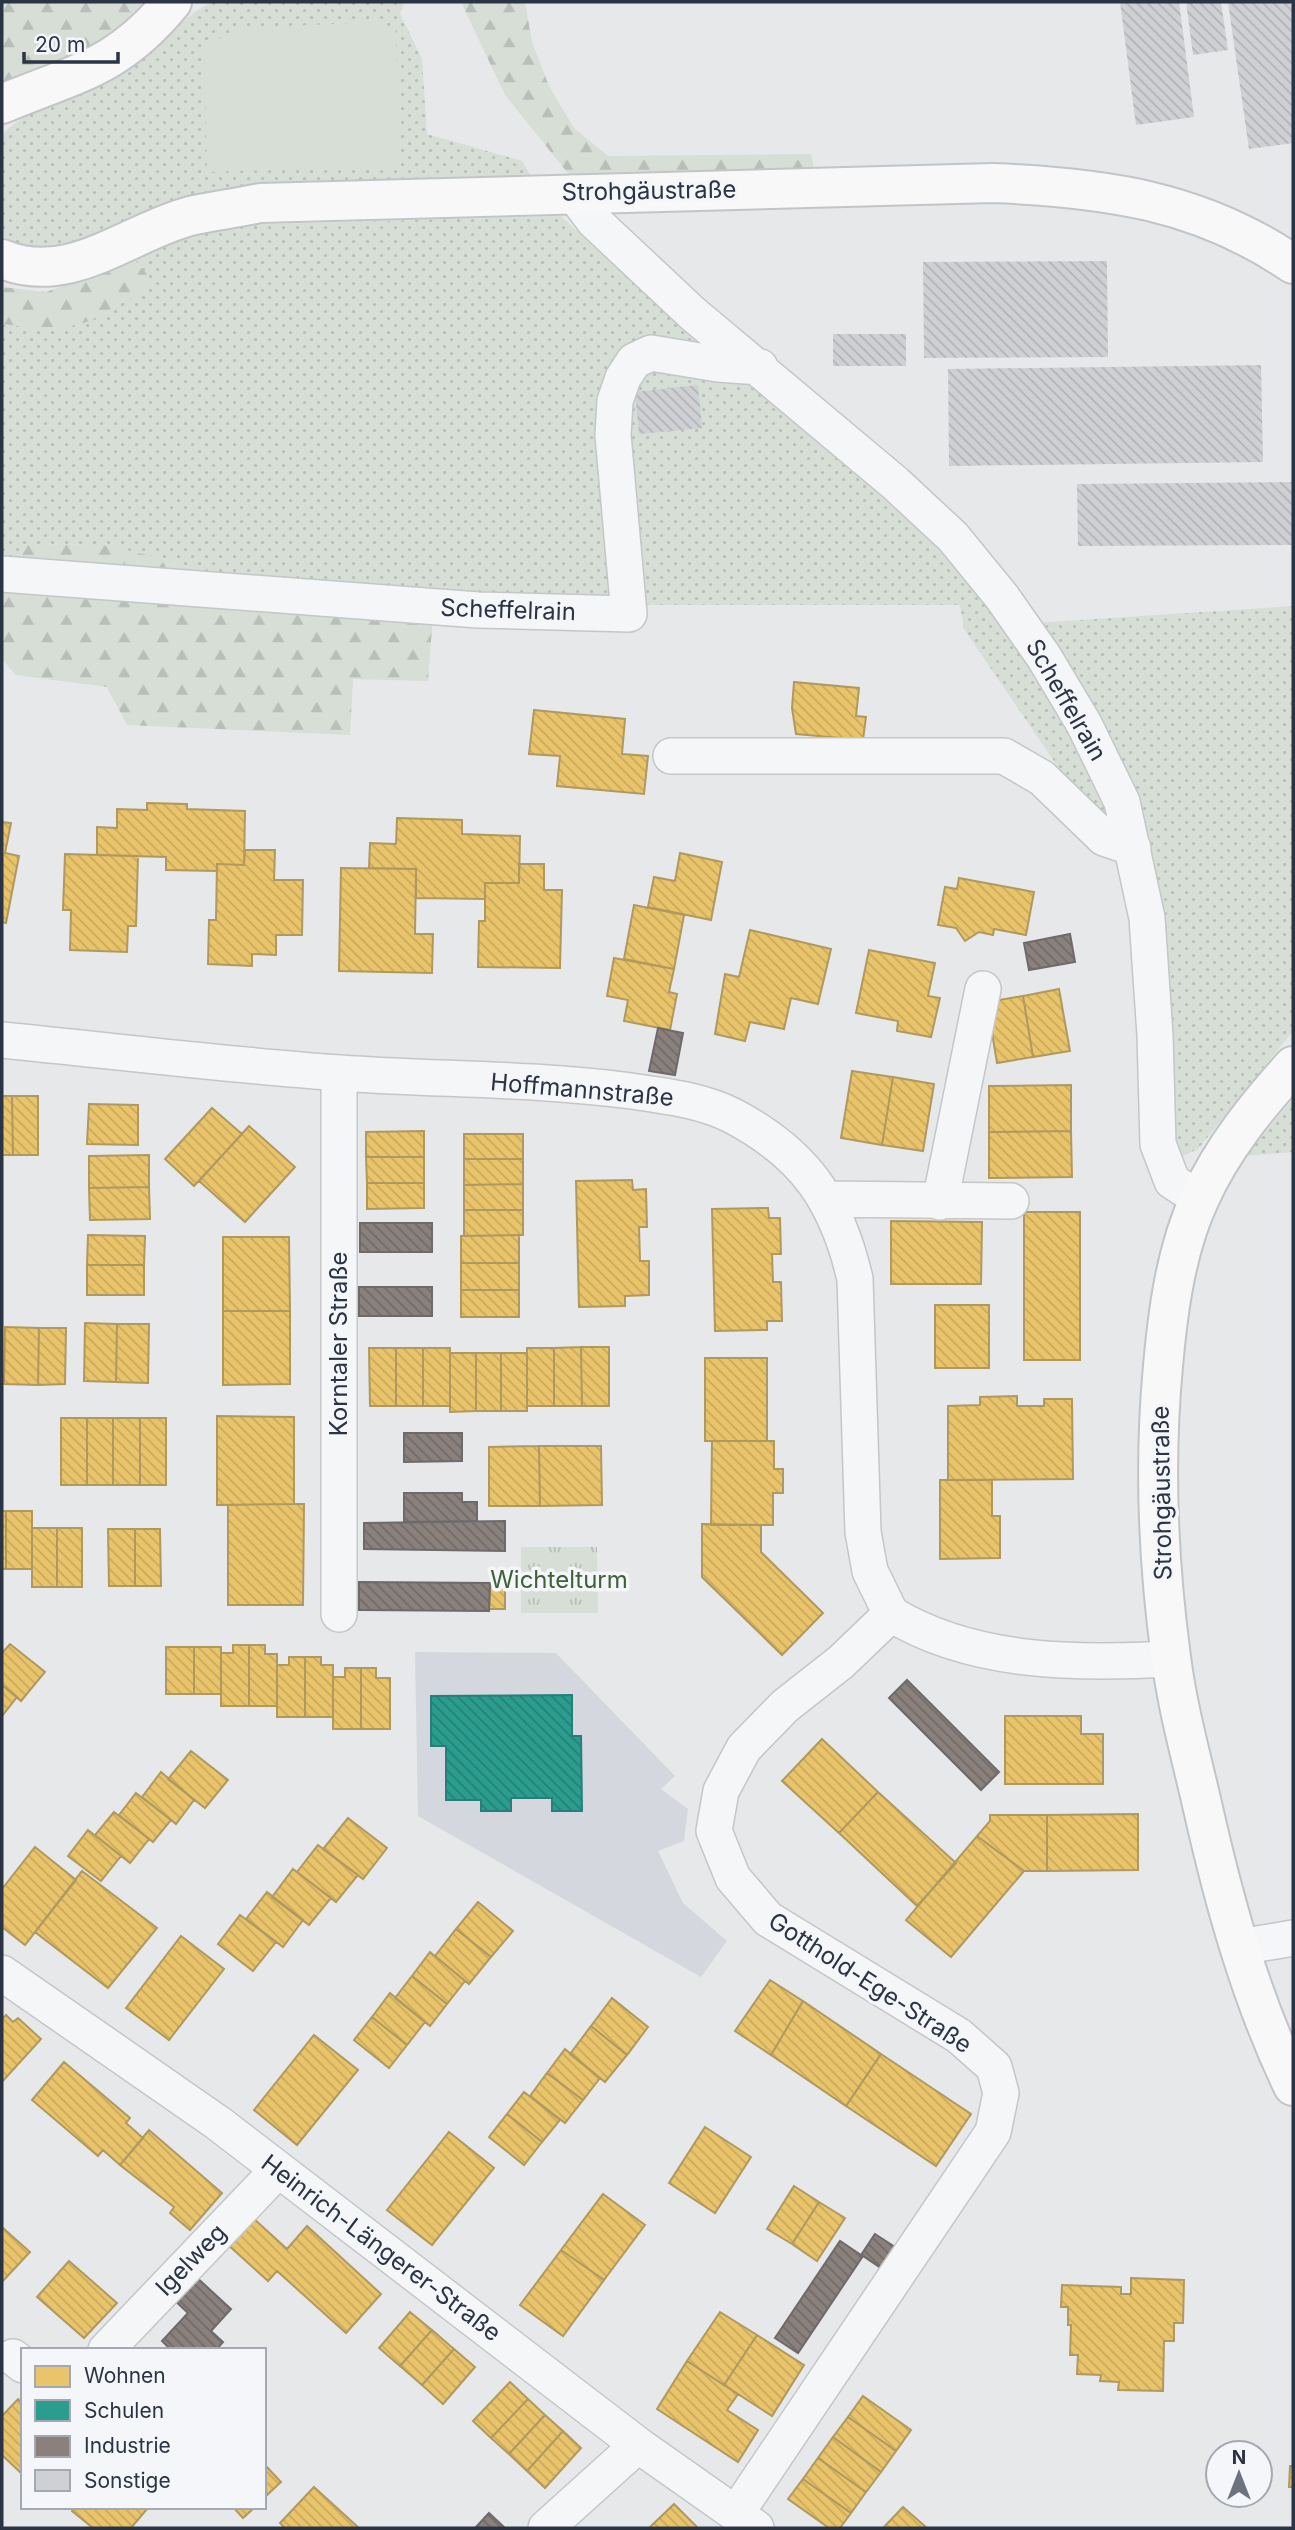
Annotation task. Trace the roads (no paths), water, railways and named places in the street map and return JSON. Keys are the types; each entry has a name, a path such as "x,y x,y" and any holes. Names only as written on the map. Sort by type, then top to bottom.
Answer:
{"main road":[{"path":"2,104 78,75 116,57 149,31 172,2"},
{"name":"Strohgäustraße","path":"2,258 29,267 75,264 189,217 260,204 994,183 1076,187 1170,205 1226,226 1293,264"},
{"name":"Strohgäustraße","path":"1293,1066 1226,1150 1199,1199 1182,1250 1167,1324 1159,1415 1160,1556 1171,1659 1224,1899 1267,2031 1293,2086"}],"street":[{"name":"Scheffelrain","path":"573,193 594,221 692,313 895,482 953,537 1002,597 1084,724 1122,802 1147,919 1155,1035 1158,1144 1172,1181 1199,1199"},
{"name":"Scheffelrain","path":"2,573 478,610 629,614 614,435 615,401 623,378 634,361 651,352 718,364 760,367"},
{"path":"671,756 1004,756 1042,778 1104,838 1133,848"},
{"path":"940,1202 984,989"},
{"name":"Hoffmannstraße","path":"2,1040 339,1073 596,1087 680,1098 731,1115 764,1135 801,1164 826,1199 846,1239 855,1279 863,1531 870,1571 891,1615"},
{"name":"Korntaler Straße","path":"339,1073 340,1615"},
{"path":"826,1199 1011,1201"},
{"path":"891,1615 919,1631 962,1647 1110,1662 1171,1659"},
{"name":"Gotthold-Ege-Straße","path":"747,2520 993,2132 1001,2093 994,2067 959,2036 768,1919 733,1878 714,1831 721,1791 744,1748 785,1706 841,1661 891,1615"},
{"path":"1240,1947 1293,1938"},
{"name":"Heinrich-Längerer-Straße","path":"2,1973 218,2123 277,2171 638,2445 747,2520"},
{"name":"Igelweg","path":"108,2348 277,2171"},
{"path":"546,2528 638,2445"}],"park label":[{"name":"Wichtelturm","path":"559,1580"}]}
